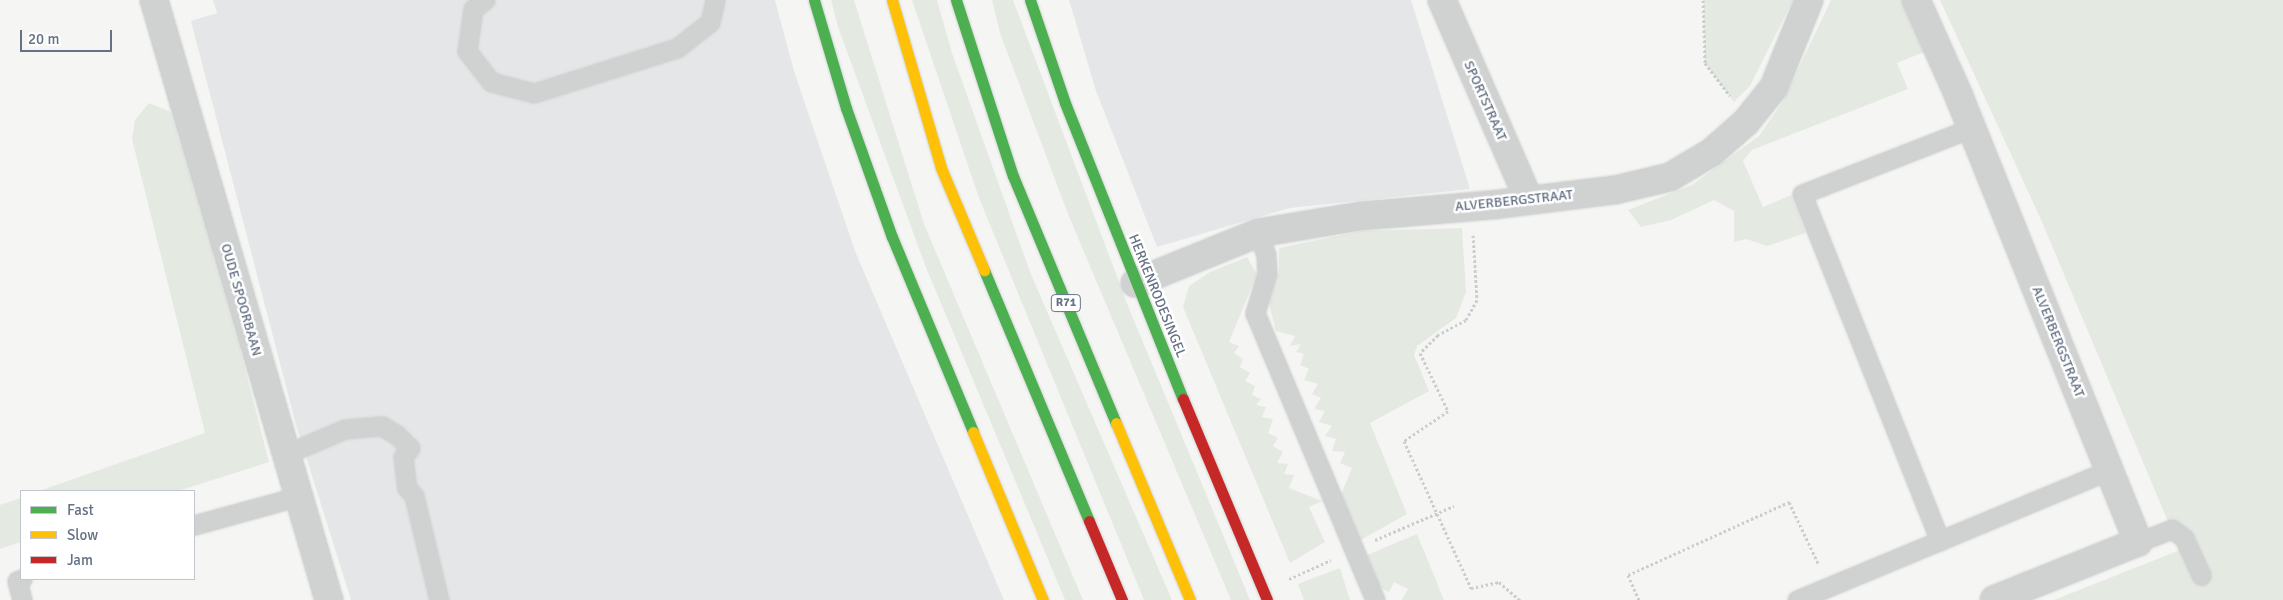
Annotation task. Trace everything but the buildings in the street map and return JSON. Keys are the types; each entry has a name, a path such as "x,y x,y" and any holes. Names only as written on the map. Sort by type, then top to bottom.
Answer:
{"main road":[{"path":"814,0 846,108 892,237 1043,600"},
{"path":"892,0 941,168 1122,600"},
{"name":"R71","path":"956,0 1014,176 1190,600"},
{"name":"HERKENRODESINGEL","path":"1030,0 1066,103 1135,284 1267,600"}],"street":[{"name":"OUDE SPOORBAAN","path":"154,0 329,600"},
{"name":"SPORTSTRAAT","path":"1442,0 1529,200"},
{"name":"ALVERBERGSTRAAT","path":"1135,284 1258,233 1360,216 1471,207 1615,190 1670,177 1712,152 1746,122 1774,87 1809,0"},
{"name":"ALVERBERGSTRAAT","path":"1916,0 1971,128 2138,542"},
{"path":"1994,600 2138,542"}],"lane":[{"path":"485,0 473,9 467,51 491,82 534,93 676,48 710,22 715,0"},
{"path":"1940,541 1802,194 1971,128"},
{"path":"1258,233 1266,255 1267,273 1255,313 1375,600"},
{"path":"286,454 345,429 382,426 397,435 410,448 402,457 407,488 414,496 439,600"},
{"path":"1797,600 2110,470"},
{"path":"195,525 299,496"},
{"path":"2138,542 2172,529 2184,538 2201,575"},
{"path":"20,580 17,581 22,600"}],"path":[{"path":"1703,0 1705,63 1746,122"},
{"path":"1471,207 1477,300 1466,320 1438,335 1420,354 1448,411 1404,441 1471,588 1499,582 1520,600"},
{"path":"1639,600 1628,575 1789,502 1829,586"}],"shaded area":[{"path":"213,0 775,0 794,71 855,251 1004,600 351,600 296,425 191,21 217,13"},
{"path":"831,0 854,0 924,224 1083,600 1065,600 925,265 838,27"},
{"path":"912,0 937,0 952,53 1030,272 1172,600 1144,600 979,198"},
{"path":"992,0 1013,0 1128,306 1250,600 1231,600 1068,214 1000,33"},
{"path":"1069,0 1411,0 1470,189 1290,208 1157,247 1096,91"},
{"path":"1704,0 1793,0 1750,86 1734,102 1705,63"},
{"path":"1831,0 1902,0 1924,52 1897,63 1908,89 1752,150 1743,161 1763,207 1791,195 1806,233 1767,246 1746,239 1734,242 1734,211 1714,200 1671,220 1641,227 1628,210 1692,185 1759,136 1783,101"},
{"path":"1940,0 2283,0 2283,600 2054,600 2180,550 2042,222"},
{"path":"149,103 171,112 240,349 269,462 181,490 42,490 205,433 132,139 135,120"},
{"path":"1462,228 1466,292 1456,318 1417,346 1414,355 1429,391 1370,423 1407,514 1359,541 1340,497 1352,468 1340,463 1345,452 1332,451 1336,439 1325,436 1332,426 1319,422 1325,411 1314,409 1321,398 1312,394 1318,384 1304,380 1309,369 1300,365 1304,354 1296,352 1301,344 1290,346 1295,336 1276,331 1268,300 1279,272 1279,248 1361,231"},
{"path":"1247,257 1257,274 1229,342 1239,346 1234,353 1243,359 1240,367 1250,373 1245,381 1255,386 1252,395 1261,399 1256,405 1266,407 1262,417 1273,419 1268,433 1278,438 1273,446 1283,452 1277,463 1288,464 1284,474 1294,475 1289,488 1322,501 1309,507 1325,542 1290,563 1183,307 1189,286 1210,272"},
{"path":"20,498 20,542 0,549 0,505"},
{"path":"1417,534 1444,600 1402,600 1408,589 1394,582 1389,592 1377,586 1367,555"},
{"path":"1340,568 1350,600 1304,600 1298,584"}],"traffic: fast":[{"path":"814,0 846,108 892,237 973,432"},
{"path":"956,0 1013,176 1116,423"},
{"path":"1030,0 1065,103 1183,399"},
{"path":"984,270 1089,521"}],"traffic: slow":[{"path":"892,0 941,168 984,270"},
{"path":"1116,423 1190,600"},
{"path":"973,432 1043,600"}],"traffic: jam":[{"path":"1183,399 1267,600"},
{"path":"1089,521 1122,600"}]}
